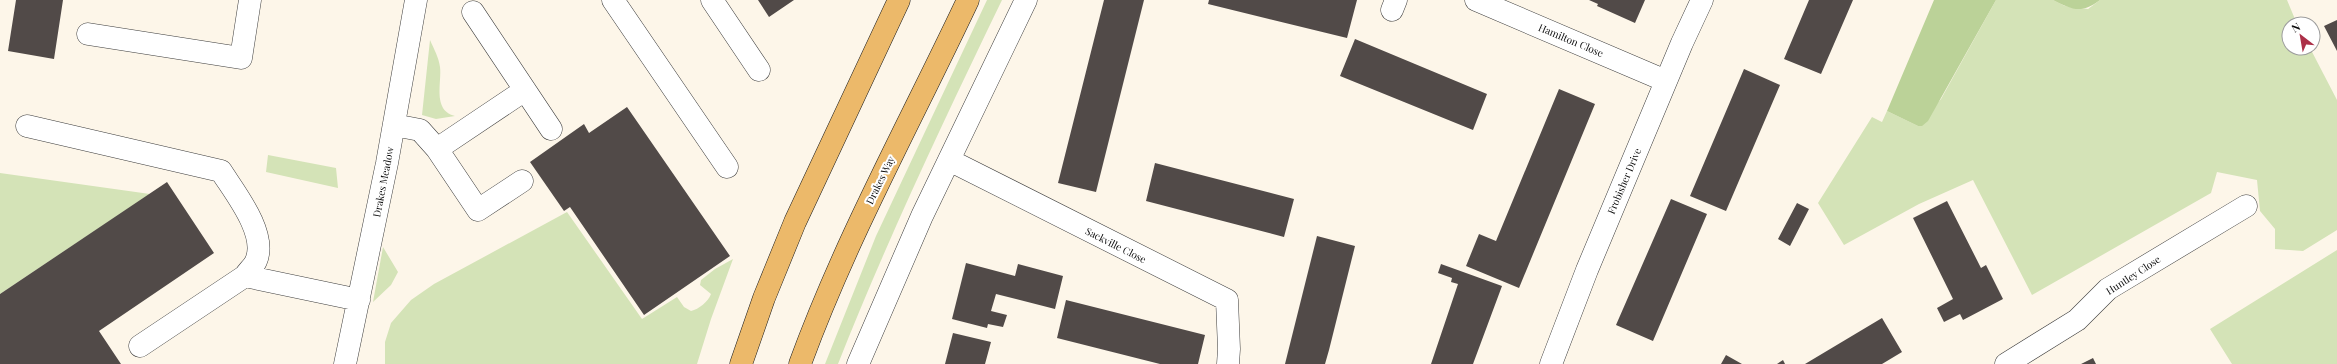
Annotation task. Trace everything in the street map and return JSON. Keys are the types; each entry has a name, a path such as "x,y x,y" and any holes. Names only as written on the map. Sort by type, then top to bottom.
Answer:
{"main road":[{"path":"741,364 764,298 795,222 899,0"},
{"name":"Drakes Way","path":"800,364 819,311 864,212 968,0"}],"street":[{"path":"88,34 241,58 250,0"},
{"name":"Drakes Meadow","path":"345,364 394,126 416,0"},
{"path":"613,0 727,167"},
{"path":"712,0 759,70"},
{"path":"858,364 898,267 1026,0"},
{"name":"Hamilton Close","path":"1476,0 1666,81"},
{"name":"Frobisher Drive","path":"1552,364 1666,81 1702,0"},
{"path":"473,12 551,129"},
{"path":"437,149 525,90"},
{"path":"27,126 221,171 250,218 257,234 258,247 256,260 245,276 140,346"},
{"path":"394,126 420,130 437,149 478,210 522,181"},
{"name":"Sackville Close","path":"949,160 1227,300 1230,349 1228,364"},
{"name":"Huntley Close","path":"2006,364 2077,320 2108,288 2246,206"},
{"path":"245,276 359,300"}],"green space":[{"path":"987,0 1002,0 896,226 838,364 825,364 876,236"},
{"path":"1934,0 1996,0 1928,121 1922,126 1918,126 1887,111"},
{"path":"1996,0 2053,0 2065,6 2088,9 2100,0 2287,0 2294,16 2281,16 2281,56 2314,56 2337,100 2337,230 2303,251 2275,249 2275,229 2260,211 2257,180 2217,172 2211,193 2032,295 1973,180 1919,204 1844,245 1818,203 1872,117 1882,122 1887,111 1918,126 1941,99"},
{"path":"2053,0 2100,0 2082,9 2077,9"},
{"path":"430,40 439,64 441,102 443,108 448,113 455,116 436,119 422,115"},
{"path":"268,155 336,168 338,188 266,172"},
{"path":"0,173 150,194 0,294"},
{"path":"567,212 642,319 677,297 684,307 691,311 700,307 708,300 711,294 700,285 701,280 715,269 733,259 711,319 697,364 385,364 385,342 391,323 411,300 434,284"},
{"path":"383,247 398,272 391,285 373,302"},
{"path":"2337,250 2337,364 2232,364 2210,329"}],"building":[{"path":"16,0 63,0 54,59 8,51"},
{"path":"758,0 794,0 769,17"},
{"path":"1104,0 1144,0 1096,192 1058,183"},
{"path":"1209,0 1357,0 1347,38 1208,4"},
{"path":"1589,0 1645,0 1635,23 1597,6 1598,4"},
{"path":"1809,0 1853,0 1821,74 1784,59"},
{"path":"2337,20 2337,51 2324,26"},
{"path":"1355,39 1487,94 1473,130 1340,76"},
{"path":"1744,69 1780,85 1726,211 1690,196"},
{"path":"1559,89 1595,104 1519,288 1466,266 1479,234 1496,241"},
{"path":"627,107 730,256 644,315 570,207 564,211 530,162 584,124 589,133"},
{"path":"1155,163 1294,199 1284,237 1146,201"},
{"path":"167,182 214,253 99,331 121,364 0,364 0,294"},
{"path":"1671,199 1707,214 1653,341 1616,325"},
{"path":"1947,201 1981,268 1986,265 2003,299 1963,320 1960,314 1944,322 1937,308 1953,299 1913,218"},
{"path":"1797,203 1809,209 1790,246 1778,239"},
{"path":"1317,236 1355,246 1329,350 1325,364 1285,364"},
{"path":"966,263 1015,276 1018,264 1063,276 1055,309 996,294 991,311 1007,315 1003,327 988,324 987,328 952,319"},
{"path":"1441,264 1502,286 1473,364 1431,364 1458,284 1451,282 1452,278 1438,273"},
{"path":"1066,300 1205,335 1198,364 1160,364 1057,338"},
{"path":"1882,318 1902,352 1882,364 1805,364"},
{"path":"953,333 991,342 985,364 945,364"},
{"path":"1726,355 1742,364 1721,364"},
{"path":"2093,358 2096,364 2081,364"},
{"path":"1783,360 1785,364 1777,364"}]}
